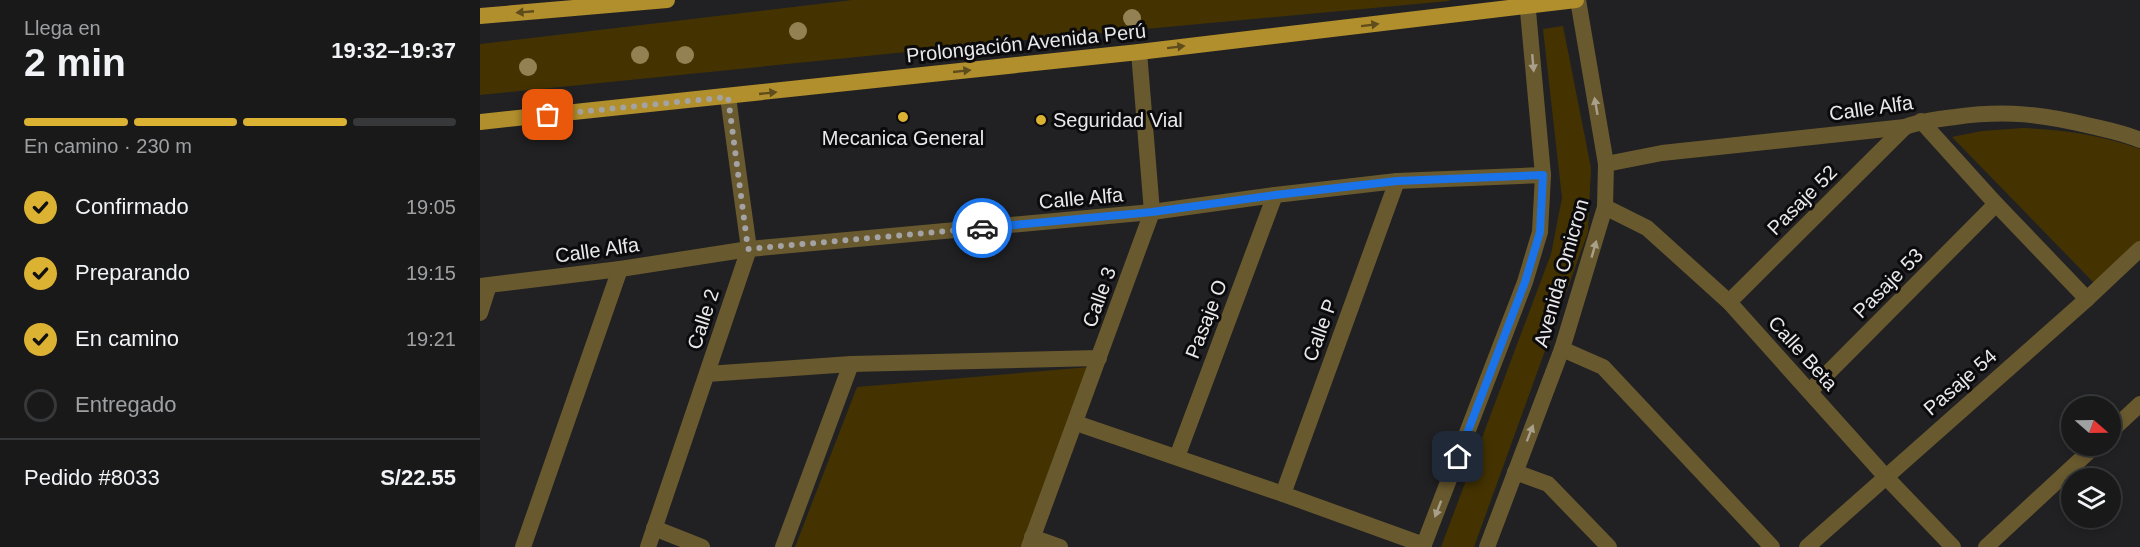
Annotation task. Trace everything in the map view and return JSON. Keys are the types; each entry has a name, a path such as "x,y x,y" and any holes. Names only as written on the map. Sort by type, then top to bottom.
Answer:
{"main road":[{"path":"480,16 667,0"},
{"name":"Prolongación Avenida Perú","path":"480,122 1139,52 1527,2 1577,0"}],"street":[{"name":"Avenida Omicron","path":"1487,547 1562,349 1605,207 1606,164 1577,0"},
{"name":"Avenida Omicron","path":"1423,546 1525,282 1540,232 1543,175 1527,2"},
{"name":"Calle 3","path":"1030,542 1076,423 1152,212 1139,52"},
{"name":"Calle 2","path":"648,547 748,249 728,97"},
{"name":"Calle Alfa","path":"1606,164 1662,153 1913,124 1985,113 2023,113 2056,117 2140,140"},
{"path":"1913,124 1996,204 2087,299"},
{"name":"Pasaje 52","path":"1729,302 1913,124"},
{"name":"Calle Alfa","path":"485,286 620,269 748,249 1152,212 1397,181 1543,175"},
{"name":"Calle P","path":"1283,494 1397,181"},
{"name":"Pasaje O","path":"1177,458 1275,195"},
{"name":"Pasaje 53","path":"1810,391 1996,204"},
{"name":"Calle Beta","path":"1605,207 1647,228 1729,302 1885,476 1953,547"},
{"name":"Pasaje 54","path":"1807,547 2087,299 2140,249"},
{"path":"523,547 620,269"},
{"path":"480,313 485,286"},
{"path":"1562,349 1603,367 1773,547"},
{"path":"707,374 851,364 1099,358"},
{"path":"783,547 851,364"},
{"path":"2121,422 2140,404"},
{"path":"1076,423 1283,494 1423,546"},
{"path":"1986,547 2085,456"},
{"path":"1515,472 1548,484 1609,547"},
{"path":"654,528 702,547"},
{"path":"1030,542 1060,547"}],"shaded area":[{"path":"852,0 1449,1 1016,41 480,95 480,44"},
{"path":"1563,26 1591,168 1588,232 1474,547 1441,547 1551,254 1562,198 1543,29"},
{"path":"2023,128 2083,134 2140,149 2140,243 2096,285 1952,137 1982,131"},
{"path":"1090,367 1025,547 795,547 857,387"}],"way so far":[{"path":"548,115 728,97 748,249 982,228"}],"place":[{"name":"Mecanica General","path":"903,117"},
{"name":"Seguridad Vial","path":"1041,120"}],"route":[{"path":"982,228 1152,212 1397,181 1543,175 1540,232 1525,282 1458,457"}]}
